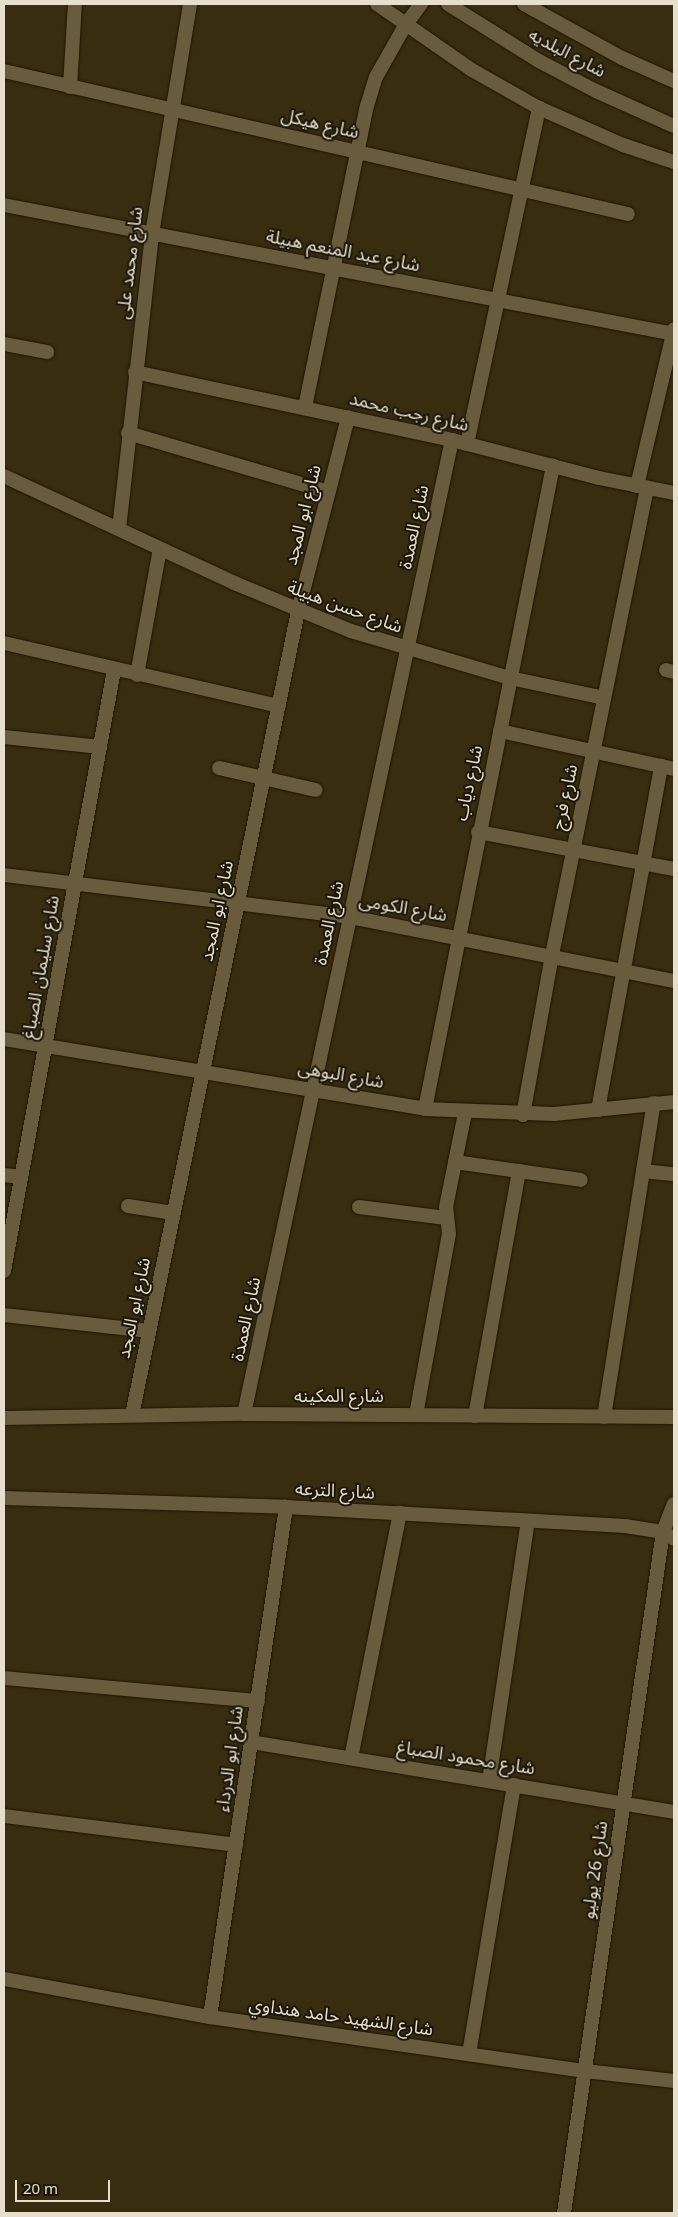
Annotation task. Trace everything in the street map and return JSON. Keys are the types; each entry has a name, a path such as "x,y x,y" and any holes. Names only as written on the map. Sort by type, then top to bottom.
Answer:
{"street":[{"path":"70,86 75,4"},
{"name":"شارع محمد على","path":"119,529 128,433 152,234 171,109 190,4"},
{"path":"377,4 472,70 539,108 623,145 674,162"},
{"path":"305,407 357,152 376,77 406,24 421,4"},
{"name":"شارع البلديه","path":"448,4 539,61 596,91 674,126"},
{"name":"شارع البلديه","path":"524,4 622,58 674,81"},
{"name":"شارع هيكل","path":"4,71 628,214"},
{"path":"467,444 539,108"},
{"name":"شارع عبد المنعم هبيلة","path":"4,205 497,301 674,332"},
{"name":"شارع فرج","path":"523,1115 552,955 594,751 642,487 674,332"},
{"path":"4,344 47,352"},
{"name":"شارع رجب محمد","path":"135,372 305,407 674,493"},
{"name":"شارع ابو المجد","path":"132,1415 298,611 348,417"},
{"path":"128,433 328,492"},
{"name":"شارع العمدة","path":"244,1414 452,440"},
{"name":"شارع دياب","path":"424,1109 478,832 553,466"},
{"name":"شارع حسن هبيلة","path":"4,476 298,611 406,650 510,678 604,698"},
{"path":"136,675 160,549"},
{"path":"4,643 114,670 279,706"},
{"name":"شارع سليمان الصباغ","path":"4,1270 114,670"},
{"path":"500,731 668,768 643,862 598,1110"},
{"path":"4,737 100,747"},
{"path":"219,768 316,790"},
{"path":"478,832 674,869"},
{"name":"شارع الكومى","path":"4,875 75,882 350,917 458,936 674,981"},
{"name":"شارع البوهى","path":"4,1039 46,1044 314,1088 424,1109 466,1113 523,1115 674,1102"},
{"path":"604,1417 654,1103"},
{"path":"416,1415 449,1234 446,1218 454,1162 466,1113"},
{"path":"454,1162 582,1180"},
{"path":"475,1416 519,1171"},
{"path":"643,1171 674,1174"},
{"path":"4,1175 21,1177"},
{"path":"128,1206 173,1213"},
{"path":"359,1207 446,1218"},
{"path":"4,1315 149,1331"},
{"name":"شارع المكينه","path":"4,1418 244,1414 674,1417"},
{"name":"شارع الترعه","path":"4,1498 286,1507 400,1513 625,1526 669,1536"},
{"name":"شارع 26 يوليو","path":"564,2213 623,1803 674,1504"},
{"name":"شارع ابو الدرداء","path":"210,2017 286,1507"},
{"path":"351,1758 400,1513"},
{"path":"490,1781 528,1521"},
{"path":"4,1678 258,1701"},
{"name":"شارع محمود الصباغ","path":"251,1742 674,1812"},
{"path":"469,2054 514,1785"},
{"path":"4,1816 236,1845"},
{"name":"شارع الشهيد حامد هنداوي","path":"4,1978 210,2017 585,2072 674,2081"}]}
